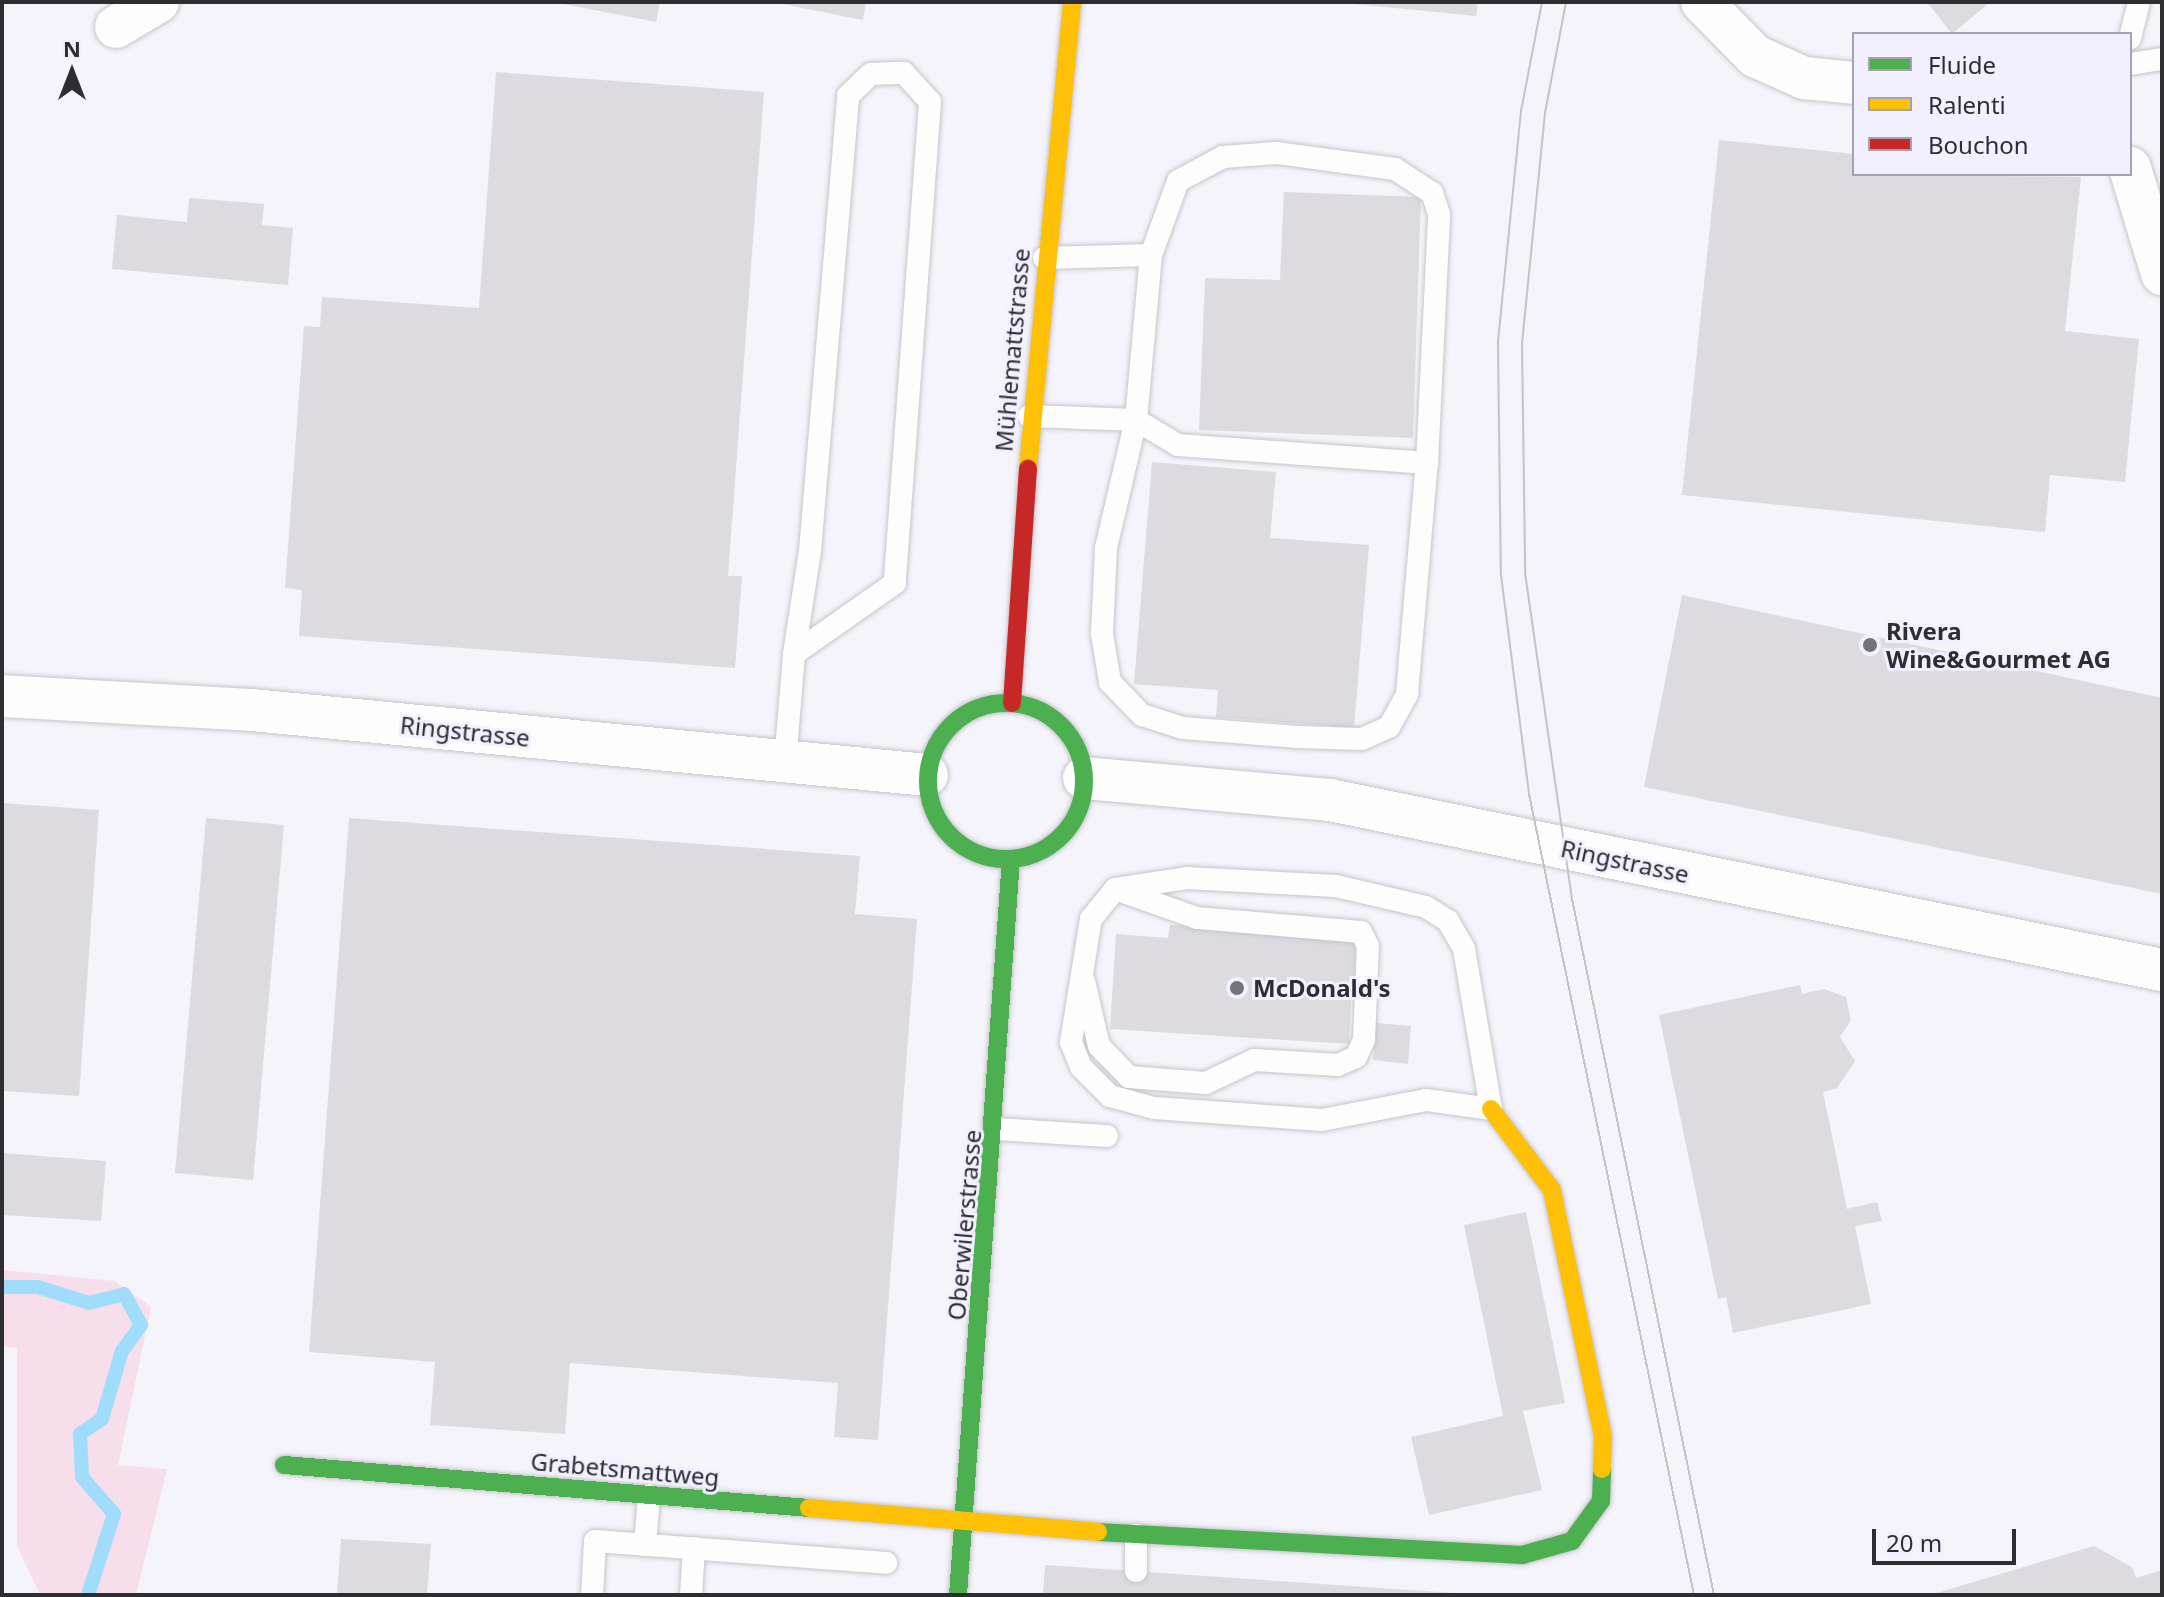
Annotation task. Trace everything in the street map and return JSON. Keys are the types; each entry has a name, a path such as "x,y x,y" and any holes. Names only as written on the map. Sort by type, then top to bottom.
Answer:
{"main road":[{"name":"Mühlemattstrasse","path":"1012,703 1029,416 1072,2"},
{"path":"1012,703 1034,708 1070,736 1084,778 1064,834 1049,847 1011,859 960,846 930,802 927,775 955,721 1012,703"},
{"name":"Oberwilerstrasse","path":"958,1595 996,1129 1011,859"},
{"name":"Grabetsmattweg","path":"284,1465 1136,1535 1522,1555 1572,1541 1601,1501 1603,1436 1552,1190 1491,1109"}],"street":[{"path":"116,27 158,2"},
{"path":"1702,2 1755,56 1804,78 1852,83"},
{"path":"2132,175 2162,274"},
{"name":"Ringstrasse","path":"2,696 252,710 927,775"},
{"name":"Ringstrasse","path":"1084,778 1330,800 2162,970"}],"lane":[{"path":"2132,32 2139,2"},
{"path":"2132,64 2162,59"},
{"path":"785,762 794,654 810,551 848,96 871,74 904,73 930,102 895,583 794,654"},
{"path":"1276,153 1395,169 1432,193 1439,214 1427,463 1407,694 1389,727 1362,739 1183,728 1142,715 1110,682 1102,634 1106,548 1136,420 1151,255 1178,181 1223,157 1276,153"},
{"path":"1044,258 1151,255"},
{"path":"1029,416 1136,420 1178,445 1427,463"},
{"path":"1187,878 1336,886 1426,907 1448,921 1464,949 1491,1109 1426,1100 1322,1120 1154,1108 1110,1096 1081,1067 1071,1042 1091,919 1115,889 1187,878"},
{"path":"1083,980 1099,1046 1129,1077 1206,1083 1254,1060 1338,1065 1356,1057 1364,1040 1368,946 1361,932 1197,918 1115,889"},
{"path":"996,1129 1107,1136"},
{"path":"645,1545 649,1495"},
{"path":"1136,1535 1136,1571"},
{"path":"592,1595 595,1541 886,1563"},
{"path":"691,1595 694,1548"}],"shaded area":[{"path":"2,1270 115,1281 151,1307 118,1465 167,1469 136,1595 40,1595 17,1546 17,1348 2,1346"}],"building":[{"path":"553,2 660,2 656,22"},
{"path":"773,2 866,2 863,20"},
{"path":"1334,2 1478,2 1476,16"},
{"path":"1927,2 1990,2 1954,32 1950,32"},
{"path":"496,72 764,92 728,576 742,576 735,668 299,636 302,590 285,588 304,326 320,327 322,297 479,308"},
{"path":"1719,140 1852,154 1852,176 2081,177 2065,331 2139,339 2125,482 2050,475 2045,532 1682,495"},
{"path":"1284,192 1421,197 1413,438 1199,430 1205,278 1280,280"},
{"path":"189,198 264,204 262,225 293,228 288,285 112,269 117,215 187,222"},
{"path":"1152,462 1276,472 1270,538 1369,545 1354,728 1216,717 1218,690 1134,684"},
{"path":"1682,595 2162,698 2162,894 1644,787"},
{"path":"2,803 99,810 79,1096 2,1091"},
{"path":"206,818 284,825 253,1180 175,1173"},
{"path":"349,818 860,856 855,914 917,919 878,1440 834,1437 838,1383 570,1363 565,1434 430,1425 435,1362 309,1352"},
{"name":"McDonald's","path":"1170,925 1356,937 1354,978 1362,978 1361,999 1351,999 1349,1044 1110,1029 1116,934 1168,938"},
{"path":"1800,985 1802,994 1824,989 1846,997 1851,1020 1840,1037 1855,1061 1837,1088 1823,1092 1847,1209 1877,1202 1882,1221 1855,1226 1871,1304 1733,1333 1726,1297 1718,1299 1659,1015"},
{"path":"1375,1023 1411,1026 1408,1064 1373,1060"},
{"path":"2,1153 106,1161 101,1221 2,1215"},
{"path":"1526,1212 1565,1403 1523,1411 1542,1490 1429,1515 1411,1437 1503,1416 1464,1225"},
{"path":"341,1539 431,1544 427,1595 337,1595"},
{"path":"2094,1546 2132,1567 2136,1578 2162,1570 2162,1595 1930,1595"},
{"path":"1045,1565 1454,1593 1454,1595 1043,1595"}],"waterway":[{"path":"2,1287 38,1287 89,1303 124,1294 141,1325 122,1351 102,1419 80,1434 82,1477 114,1514 88,1595"}],"tram line":[{"path":"1542,2 1521,111 1498,343 1501,575 1529,794 1694,1595"},
{"path":"1566,2 1545,113 1522,344 1525,573 1572,899 1714,1595"}],"traffic: fast":[{"path":"1006,703 1036,709 1061,726 1078,751 1084,781 1078,811 1061,836 1036,853 1006,859 976,853 951,836 934,811 928,781 934,751 951,726 976,709 1006,703"},
{"path":"958,1595 1011,859"},
{"path":"284,1465 809,1508"},
{"path":"1098,1532 1522,1555 1572,1541 1601,1501 1602,1469"}],"traffic: slow":[{"path":"1028,469 1072,2"},
{"path":"1491,1109 1552,1190 1603,1436 1602,1469"},
{"path":"809,1508 1098,1532"}],"traffic: jam":[{"path":"1012,703 1028,469"}],"place":[{"name":"Rivera Wine&Gourmet AG","path":"1870,645"},
{"name":"McDonald's","path":"1237,988"}]}
